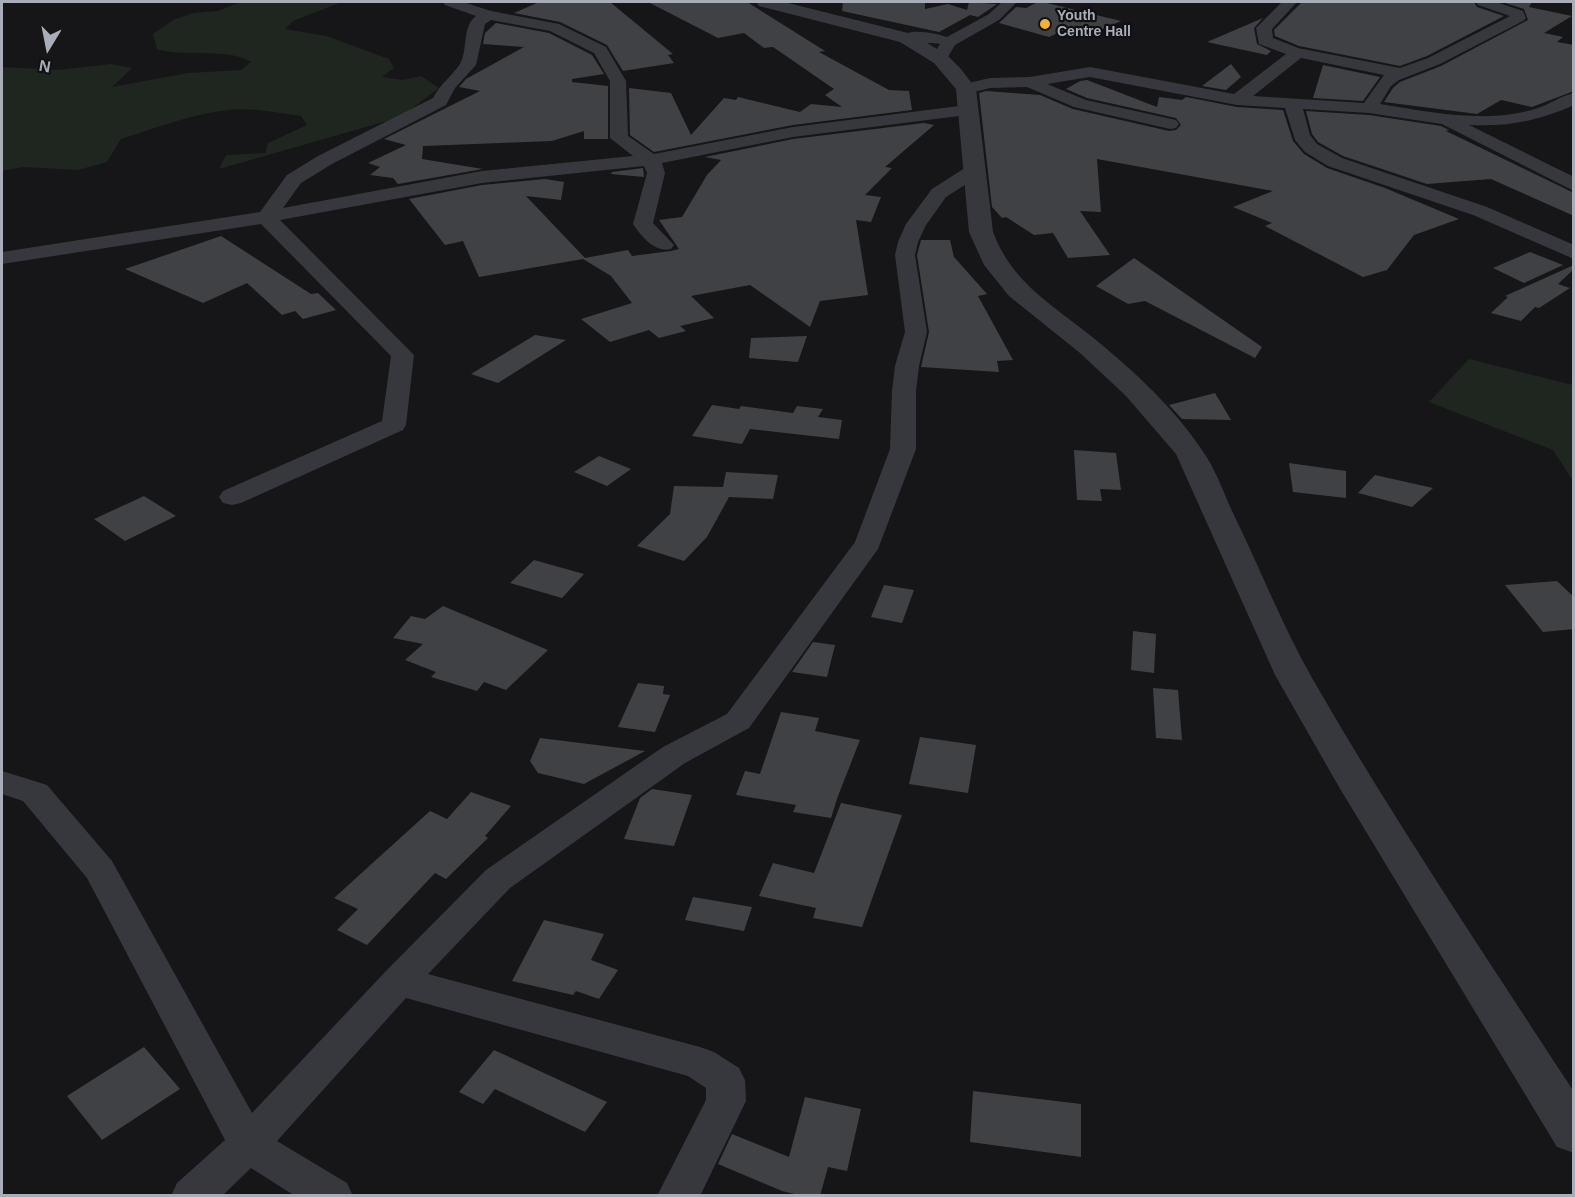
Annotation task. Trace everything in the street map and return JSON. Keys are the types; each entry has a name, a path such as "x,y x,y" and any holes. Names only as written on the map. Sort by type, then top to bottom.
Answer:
{"street":[{"path":"450,2 488,15 554,27 600,51 618,81 619,138 651,160 656,173 643,224 664,245"},
{"path":"765,2 906,38 927,48 944,50 994,16 1010,2"},
{"path":"1290,2 1264,28 1265,39 1269,43 1294,52 1400,73"},
{"path":"1369,108 1385,82 1400,73 1434,61 1518,18 1518,14 1513,10 1484,2"},
{"path":"266,217 294,179 326,160 440,102 448,86 468,65 478,22 488,15"},
{"path":"944,50 967,100 981,232 986,251 999,271 1031,305 1074,336 1130,386 1179,437 1190,453 1293,675 1358,787 1574,1132"},
{"path":"1238,100 1295,55 1294,52"},
{"path":"2,258 266,217 482,177 651,160 967,100 990,83 1030,82 1081,73 1100,73 1238,100 1369,108 1443,119 1489,121 1527,117 1574,98"},
{"path":"1030,82 1049,93 1071,101 1170,124"},
{"path":"1293,105 1301,136 1311,148 1335,162 1480,211 1574,253"},
{"path":"1443,119 1574,185"},
{"path":"192,1196 248,1145 399,981 498,879 674,755 738,720 868,543 903,449 904,391 907,366 916,332 905,255 908,242 916,224 939,193 975,170"},
{"path":"232,497 394,424 403,355 266,217"},
{"path":"2,782 35,793 100,870 248,1145 332,1196"},
{"path":"399,981 700,1063 725,1080 726,1101 678,1196"}],"shaded area":[{"path":"240,2 342,2 293,21 285,29 326,36 389,59 394,68 382,77 403,80 421,76 439,88 401,117 219,169 226,155 265,153 268,143 307,125 301,116 274,112 246,109 214,112 121,139 107,162 78,170 23,167 2,171 2,67 58,70 111,64 132,68 112,87 188,73 241,70 251,62 231,55 180,53 157,49 153,34 173,20 193,13 218,11"},
{"path":"1469,359 1573,385 1573,481 1553,450 1429,402"}],"building":[{"path":"539,2 610,2 673,54 668,55 674,63 623,71 607,45 560,22 514,13"},
{"path":"648,2 747,2 825,51 819,52 889,90 909,91 912,110 793,125 654,152 630,135 629,88 671,93 691,135 724,98 736,100 738,97 800,112 811,104 842,107 825,95 834,89 773,47 764,48 744,33 718,38"},
{"path":"843,2 925,2 925,9 948,4 967,10 969,2 997,4 978,17 970,15 939,32 842,11"},
{"path":"1038,2 1121,21 1084,37 1063,31 1049,37 999,23 1016,7 1026,8"},
{"path":"1302,2 1474,2 1477,7 1504,16 1427,56 1400,66 1299,46 1275,36 1274,30"},
{"path":"1502,2 1532,2 1529,7 1572,16 1544,33 1563,37 1557,42 1574,45 1574,91 1532,107 1501,100 1477,114 1384,102 1400,82 1441,66 1528,20 1524,9"},
{"path":"1263,18 1254,28 1257,44 1271,51 1267,55 1207,42"},
{"path":"496,23 549,33 592,55 604,74 572,79 572,82 608,86 608,139 584,139 584,131 552,141 423,146 422,159 483,169 398,184 393,178 370,175 380,167 368,163 406,145 384,139 480,91 459,87 466,79 524,47 483,44 485,33"},
{"path":"1231,64 1241,77 1226,90 1202,86"},
{"path":"1323,65 1380,77 1363,101 1313,98"},
{"path":"1087,80 1157,107 1159,97 1182,100 1186,97 1237,107 1283,110 1293,141 1304,154 1327,168 1385,188 1459,219 1414,235 1387,270 1363,277 1265,226 1272,223 1233,207 1273,191 1097,159 1101,212 1080,211 1110,255 1068,258 1053,233 1034,235 1006,217 1002,218 992,207 979,93 986,91 1040,95 1073,109 1169,131 1176,130 1181,125 1176,118 1087,98 1066,89 1080,81"},
{"path":"1306,111 1369,115 1441,126 1449,130 1446,131 1574,193 1574,216 1491,179 1427,184 1343,156 1318,142 1312,134"},
{"path":"924,123 934,125 885,167 892,168 865,195 881,197 871,222 856,220 868,295 820,301 810,327 750,285 691,296 714,318 680,326 686,331 659,338 649,330 610,342 581,319 632,303 611,276 583,259 479,277 463,241 445,245 409,199 482,185 545,179 564,182 561,200 526,196 585,258 628,250 632,256 671,251 679,249 659,220 682,217 707,175 721,160 705,157 793,139"},
{"path":"643,168 644,177 611,174 612,172"},
{"path":"221,236 311,294 318,293 336,310 303,319 295,311 282,315 247,283 203,303 125,269"},
{"path":"921,240 950,240 954,257 987,294 978,296 1013,360 997,361 999,372 921,367 929,332 917,255"},
{"path":"1530,252 1563,265 1524,283 1493,268"},
{"path":"1134,258 1262,347 1255,358 1145,301 1128,304 1096,286"},
{"path":"1574,265 1574,269 1558,284 1570,288 1539,308 1535,307 1521,321 1491,313 1508,297 1505,296"},
{"path":"535,335 566,340 498,383 471,374"},
{"path":"807,336 798,362 749,358 751,338"},
{"path":"1215,393 1231,420 1182,419 1169,405"},
{"path":"712,405 739,409 741,406 793,413 797,406 823,409 818,417 842,420 839,439 750,429 742,444 692,436"},
{"path":"1074,450 1116,453 1121,490 1100,489 1102,501 1077,500"},
{"path":"599,456 631,469 607,486 574,472"},
{"path":"1289,463 1346,471 1346,498 1293,492"},
{"path":"726,472 778,475 773,499 729,497 707,537 684,561 637,546 670,514 674,486 723,487"},
{"path":"1375,475 1433,488 1412,507 1358,493"},
{"path":"144,496 176,516 125,541 94,519"},
{"path":"534,560 584,574 562,598 510,583"},
{"path":"1557,581 1574,597 1574,629 1543,632 1505,585"},
{"path":"884,585 914,590 902,623 871,617"},
{"path":"443,606 548,650 506,690 484,682 477,691 431,677 436,672 405,660 423,644 393,638 411,616 425,619"},
{"path":"1133,631 1156,634 1154,673 1131,670"},
{"path":"813,642 835,645 827,677 792,672"},
{"path":"638,683 664,686 663,694 670,695 655,732 618,727"},
{"path":"1153,688 1178,690 1182,740 1156,738"},
{"path":"781,712 819,718 815,731 860,740 831,818 793,812 796,805 736,795 745,771 760,774"},
{"path":"920,737 976,745 968,793 909,784"},
{"path":"540,738 645,751 584,784 538,773 530,761"},
{"path":"652,789 692,795 674,846 624,839 640,798"},
{"path":"471,792 511,806 485,836 488,838 446,879 435,873 367,945 337,930 358,909 334,898 430,811 447,819"},
{"path":"841,803 902,815 862,927 813,918 816,908 759,896 773,863 814,873"},
{"path":"693,897 752,907 744,931 685,920"},
{"path":"544,920 604,934 591,960 618,970 599,999 576,991 573,995 512,981"},
{"path":"144,1047 180,1089 102,1140 67,1096"},
{"path":"494,1050 607,1102 585,1132 495,1089 483,1104 459,1092"},
{"path":"973,1091 1081,1104 1081,1157 970,1142"},
{"path":"805,1097 861,1109 847,1171 828,1167 820,1196 802,1196 782,1191 718,1164 732,1134 789,1157"}],"place":[{"name":"Youth Centre Hall","path":"1045,24"}]}
